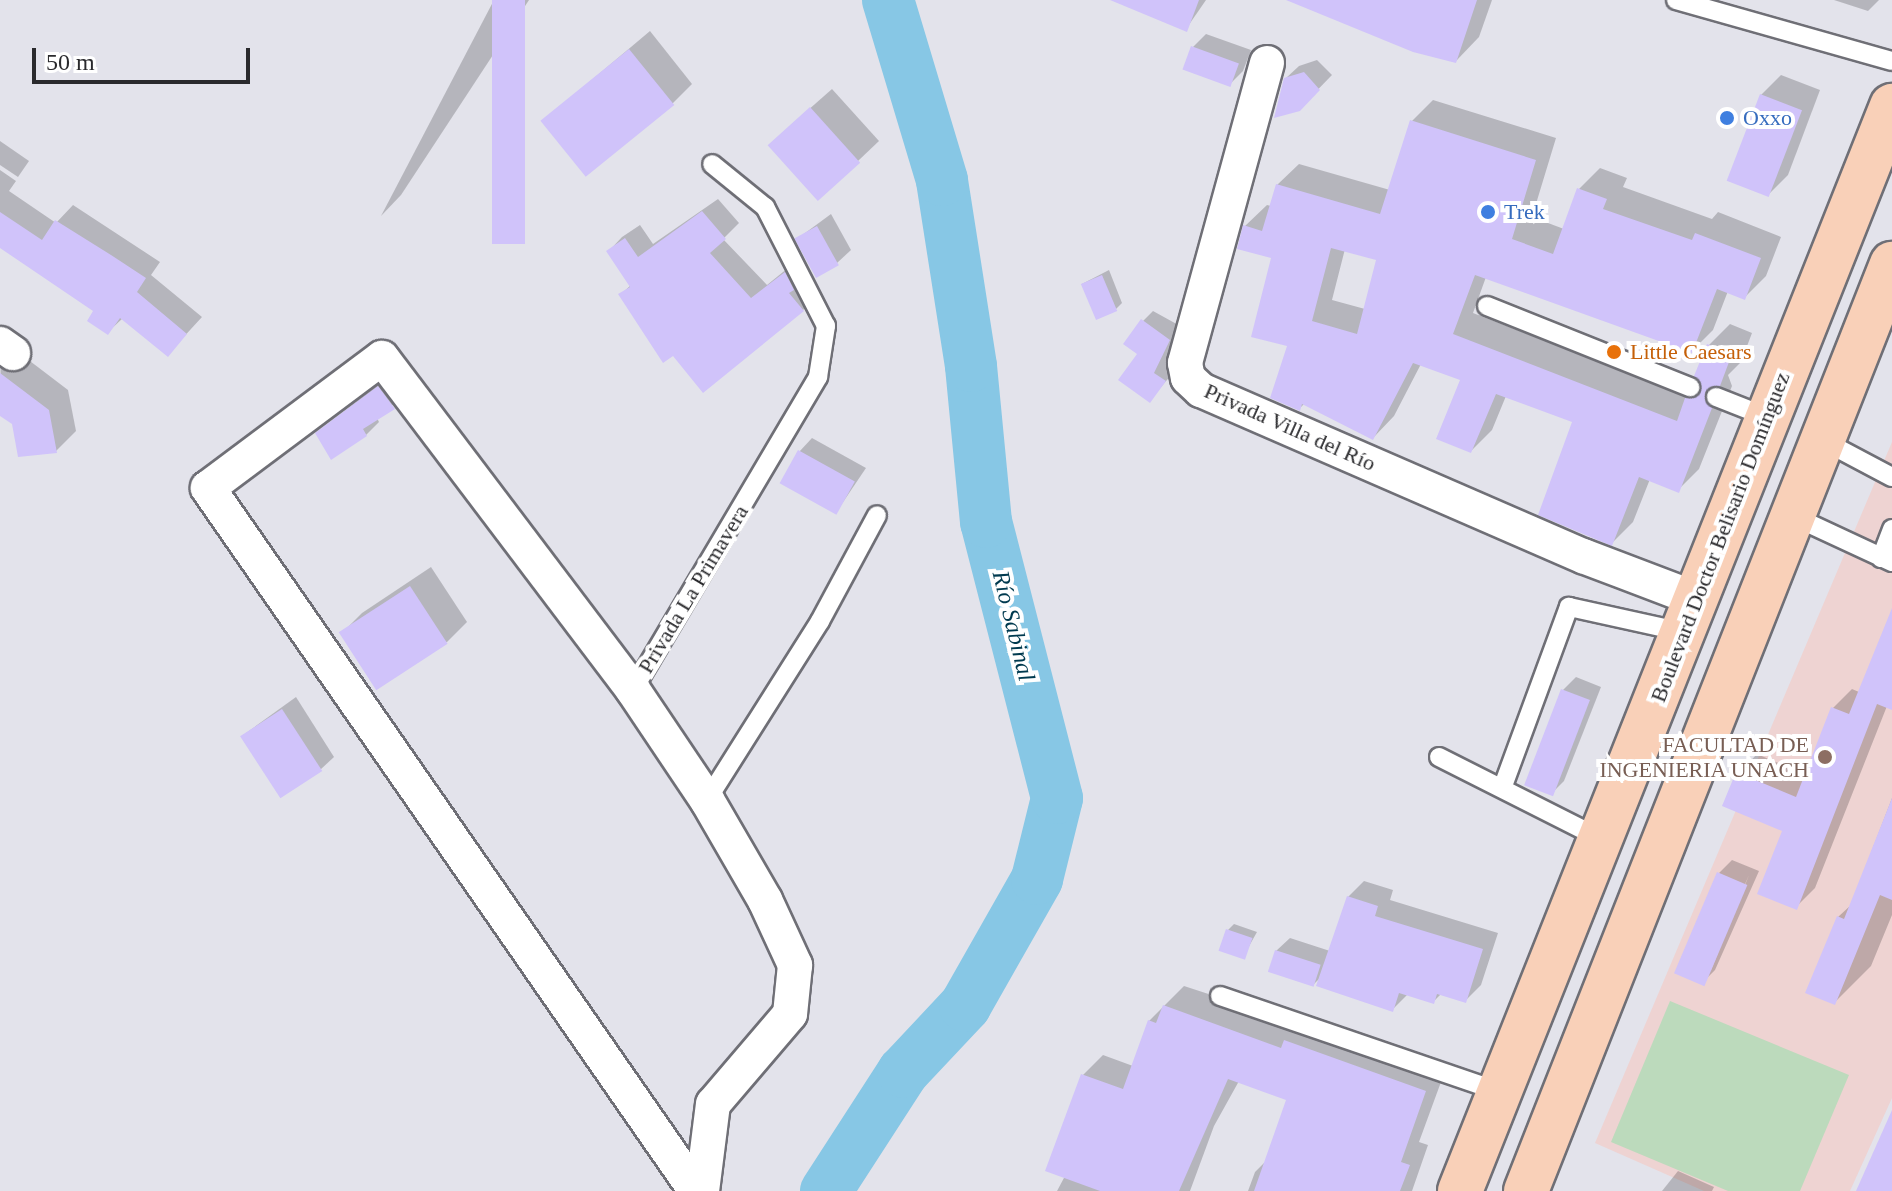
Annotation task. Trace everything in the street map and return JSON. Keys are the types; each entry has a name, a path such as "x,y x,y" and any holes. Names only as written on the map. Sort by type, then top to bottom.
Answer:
{"main road":[{"name":"Boulevard Doctor Belisario Domínguez","path":"1460,1191 1892,106"},
{"path":"1526,1191 1795,517 1892,264"}],"street":[{"name":"Privada Villa del Río","path":"1267,63 1185,363 1188,378 1201,390 1583,556 1690,615"},
{"path":"633,690 382,358 208,488 696,1191"},
{"name":"Privada La Primavera","path":"633,690 707,800 765,900 795,965 790,1014 713,1104 702,1191"}],"lane":[{"path":"1676,0 1892,61"},
{"name":"Privada La Primavera","path":"633,690 818,377 826,326 765,207 712,164"},
{"path":"1487,306 1690,387"},
{"path":"1716,397 1767,417"},
{"path":"1822,440 1892,477"},
{"path":"707,800 820,621 877,515"},
{"path":"1795,517 1886,560 1892,529"},
{"path":"1503,786 1569,607 1690,615"},
{"path":"1439,757 1503,786 1601,839"},
{"path":"1220,996 1500,1092"}],"shaded area":[{"name":"FACULTAD DE INGENIERIA UNACH","path":"1892,442 1892,1098 1850,1191 1704,1191 1595,1143"}],"green space":[{"path":"1670,1001 1849,1075 1800,1191 1728,1191 1611,1142"}],"building":[{"path":"492,0 525,0 525,244 492,244"},
{"path":"1110,0 1199,0 1187,32"},
{"path":"1286,0 1477,0 1456,63 1413,52"},
{"path":"1191,46 1239,63 1230,87 1182,69"},
{"path":"629,49 674,105 586,177 540,121"},
{"path":"1304,72 1320,90 1300,111 1274,118 1284,78"},
{"path":"1760,94 1802,110 1769,197 1727,181"},
{"path":"810,107 860,163 818,201 768,145"},
{"path":"1410,120 1536,160 1512,239 1553,254 1577,188 1607,199 1603,209 1692,240 1695,233 1761,258 1745,300 1717,289 1692,353 1475,275 1453,334 1677,421 1685,398 1701,391 1694,376 1707,344 1732,354 1720,386 1705,392 1712,408 1679,493 1639,477 1612,546 1538,515 1572,422 1496,394 1471,453 1436,439 1460,380 1413,363 1373,440 1302,404 1300,411 1270,398 1287,346 1251,337 1271,258 1237,249 1243,225 1262,231 1276,184 1380,214","holes":["1331,248 1376,260 1357,334 1312,321"]},
{"path":"702,211 726,239 710,253 751,298 785,272 794,290 789,293 804,311 703,393 673,356 663,363 618,294 630,287 606,251 625,238 638,257"},
{"path":"0,212 42,240 55,220 111,255 146,278 137,292 187,334 168,357 120,318 108,335 87,321 93,311 0,248"},
{"path":"817,226 839,265 816,278 794,239"},
{"path":"1102,275 1117,311 1096,320 1081,284"},
{"path":"1141,319 1170,340 1154,373 1166,381 1150,403 1118,380 1137,354 1123,344"},
{"path":"0,373 49,410 57,453 18,457 12,424 0,416"},
{"path":"378,386 395,409 363,429 367,436 331,460 315,433"},
{"path":"798,450 855,482 836,515 780,483"},
{"path":"410,586 448,644 376,690 339,632"},
{"path":"1892,608 1892,710 1877,704 1797,910 1757,894 1782,831 1722,806 1736,772 1796,797 1831,707 1849,714"},
{"path":"1561,689 1590,700 1553,796 1524,785"},
{"path":"282,709 322,771 280,798 240,736"},
{"path":"1892,798 1892,900 1880,895 1835,1005 1805,993 1837,916 1844,919"},
{"path":"1717,872 1747,885 1704,986 1674,973"},
{"path":"1347,896 1378,906 1375,916 1483,949 1466,1003 1437,994 1434,1004 1399,993 1393,1012 1316,986"},
{"path":"1226,929 1252,938 1245,960 1219,951"},
{"path":"1275,950 1321,965 1314,987 1268,972"},
{"path":"1163,1005 1281,1048 1284,1040 1426,1091 1401,1162 1410,1165 1400,1191 1254,1191 1286,1100 1228,1079 1179,1191 1100,1191 1045,1171 1081,1074 1123,1089 1148,1020 1156,1023"},
{"path":"1892,1110 1892,1191 1856,1191"}],"waterway":[{"name":"Río Sabinal","path":"826,1191 903,1072 965,1006 1037,879 1057,798 986,522 971,366 942,180 888,0"}],"place":[{"name":"Oxxo","path":"1727,118"},
{"name":"Trek","path":"1488,212"},
{"name":"Little Caesars","path":"1614,352"},
{"name":"FACULTAD DE INGENIERIA UNACH","path":"1825,757"}]}
